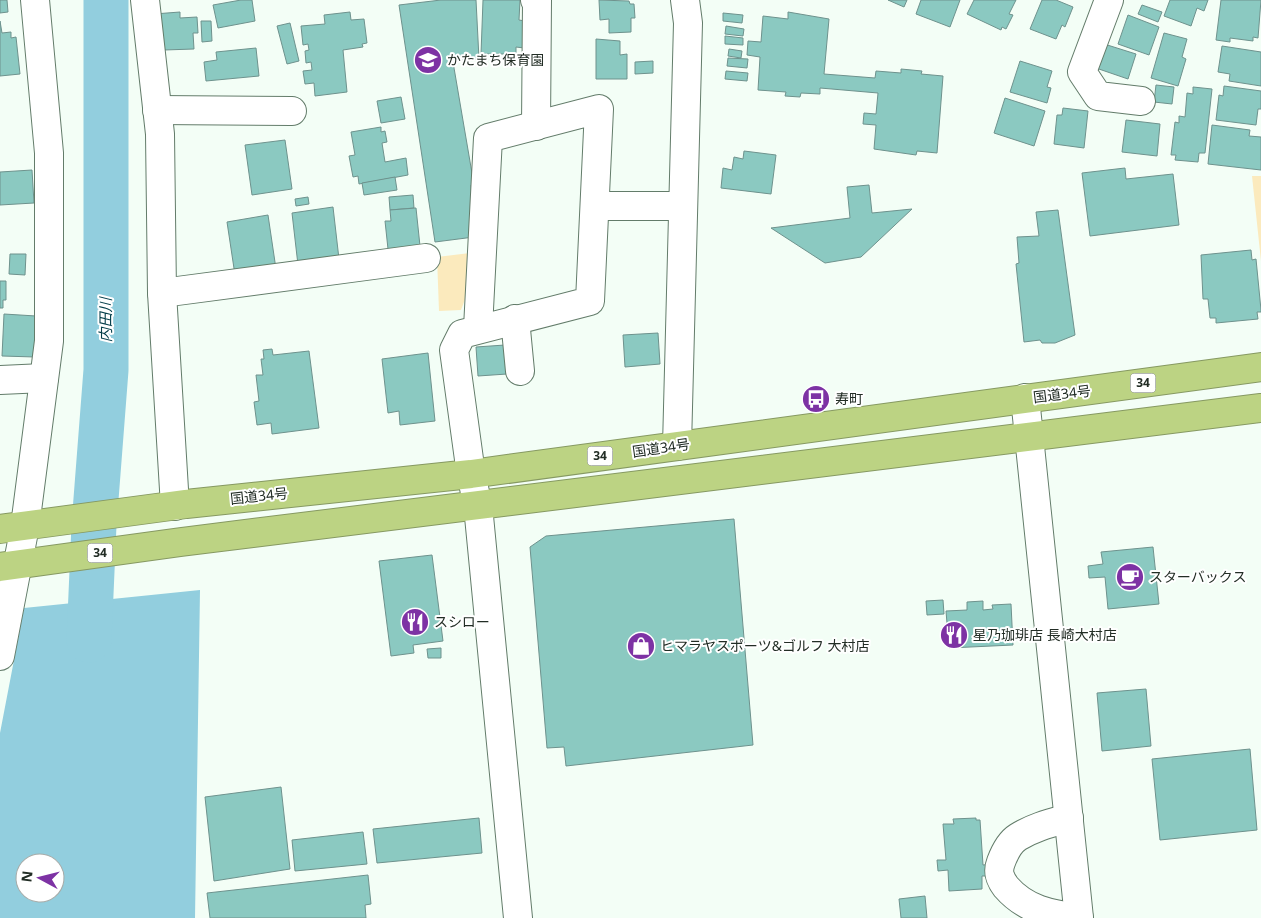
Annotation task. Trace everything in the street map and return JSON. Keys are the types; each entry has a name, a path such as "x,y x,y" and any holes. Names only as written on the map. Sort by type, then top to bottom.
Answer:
{"highway":[{"name":"国道34号","path":"13,528 175,506 471,474 1261,367"},
{"name":"34","path":"9,566 181,542 1261,408"}],"street":[{"path":"0,656 13,528 44,378 48,341 49,152 35,0"},
{"path":"145,0 160,134 162,293 175,506"},
{"path":"535,0 537,1 536,126"},
{"path":"677,446 688,23 685,0"},
{"path":"1109,0 1082,72 1098,96 1141,101"},
{"path":"478,328 488,138 599,109 590,300 478,328 462,334 454,350 471,474 478,506 518,918"},
{"path":"157,110 292,111"},
{"path":"595,206 682,206"},
{"path":"162,293 426,258"},
{"path":"515,319 520,372"},
{"path":"0,380 44,378"},
{"path":"1025,398 1069,818 1079,918 1051,914 1032,908 1014,896 1002,881 998,870 1004,854 1016,838 1035,828 1069,818"}],"shaded area":[{"path":"1252,176 1261,176 1261,261"},
{"path":"470,253 470,286 461,310 439,311 437,257"}],"water":[{"path":"200,590 195,918 0,918 0,733 24,608"}],"building":[{"path":"0,0 7,0 8,12 0,13"},
{"path":"252,0 255,21 218,28 213,5"},
{"path":"441,0 476,0 479,59 453,62 474,185 471,185 474,237 435,242 399,5"},
{"path":"483,0 520,0 519,20 525,21 524,48 516,47 516,54 481,54"},
{"path":"599,0 629,1 630,4 634,4 635,18 631,18 631,32 609,33 609,19 600,20"},
{"path":"888,0 907,0 904,7"},
{"path":"921,0 960,0 950,27 916,14"},
{"path":"974,0 1016,0 1009,14 1013,15 1006,29 1002,27 1001,30 967,14"},
{"path":"1042,0 1056,0 1073,7 1065,27 1062,25 1056,39 1030,29"},
{"path":"1170,0 1208,0 1204,11 1197,8 1191,26 1164,16"},
{"path":"1221,0 1261,0 1258,38 1253,37 1253,41 1230,38 1230,42 1216,40"},
{"path":"1142,5 1162,12 1158,22 1138,14"},
{"path":"180,12 180,18 197,17 198,33 193,33 194,49 164,50 154,14"},
{"path":"350,12 351,20 364,19 367,43 362,44 363,47 343,50 347,92 315,96 314,83 305,84 303,71 312,70 311,62 306,63 305,51 309,50 308,44 303,45 301,26 325,24 324,15"},
{"path":"788,12 829,19 824,74 875,78 876,71 901,73 901,69 922,71 921,74 943,76 937,153 917,151 916,155 874,149 876,125 863,124 864,113 876,114 878,93 820,88 820,94 801,93 800,97 785,96 786,92 758,90 760,57 747,55 748,41 761,42 763,16 788,19"},
{"path":"723,13 743,15 742,23 723,21"},
{"path":"1128,15 1159,27 1149,55 1118,44"},
{"path":"0,21 2,33 11,32 11,38 16,37 20,74 0,76"},
{"path":"201,21 211,21 212,41 202,42"},
{"path":"290,23 299,61 287,64 277,26"},
{"path":"726,26 744,29 743,36 725,34"},
{"path":"1164,33 1187,39 1182,57 1186,59 1178,86 1151,78"},
{"path":"725,36 743,38 743,45 725,44"},
{"path":"596,39 620,41 620,55 627,54 627,79 596,79"},
{"path":"1101,43 1136,54 1128,79 1093,67"},
{"path":"1222,46 1261,52 1261,86 1229,81 1230,74 1218,72"},
{"path":"256,48 259,76 206,81 204,62 217,60 216,52"},
{"path":"729,49 742,51 741,58 728,56"},
{"path":"728,58 748,59 747,68 727,66"},
{"path":"653,61 653,73 635,74 635,62"},
{"path":"1020,61 1052,71 1047,87 1051,88 1047,103 1010,92"},
{"path":"726,71 748,73 747,81 725,79"},
{"path":"1156,85 1174,87 1172,104 1154,102"},
{"path":"1224,86 1261,91 1261,109 1258,109 1256,125 1216,120 1219,95 1223,96"},
{"path":"1193,87 1212,89 1205,153 1199,153 1198,162 1175,160 1176,155 1171,155 1175,122 1179,123 1179,116 1185,117 1187,93 1193,94"},
{"path":"401,97 405,119 381,123 377,101"},
{"path":"1005,98 1045,111 1034,146 994,133"},
{"path":"1063,108 1088,111 1084,148 1054,144 1057,115 1062,115"},
{"path":"1126,120 1160,124 1157,156 1122,152"},
{"path":"1212,125 1250,130 1249,136 1261,137 1261,170 1208,164"},
{"path":"381,127 381,132 385,131 387,142 382,143 385,162 406,158 408,175 359,184 358,176 353,177 349,156 355,155 351,132"},
{"path":"285,140 292,189 252,195 245,145"},
{"path":"744,151 776,155 771,194 721,188 723,168 732,170 734,157 743,159"},
{"path":"1125,168 1126,179 1173,174 1179,225 1090,236 1082,173"},
{"path":"32,170 34,203 0,205 0,172"},
{"path":"395,177 397,190 364,195 362,183"},
{"path":"869,185 872,213 912,209 861,257 825,263 771,228 850,218 847,187"},
{"path":"413,195 414,208 390,210 389,197"},
{"path":"308,197 309,204 296,206 295,199"},
{"path":"333,207 339,259 298,265 292,213"},
{"path":"416,208 420,246 388,249 385,221 391,221 390,210"},
{"path":"1058,210 1075,335 1055,343 1042,343 1040,340 1024,342 1016,264 1019,263 1017,237 1039,236 1036,212"},
{"path":"268,215 276,269 235,275 227,222"},
{"path":"1251,250 1252,260 1256,259 1261,310 1261,312 1257,312 1258,319 1216,323 1216,318 1210,318 1208,299 1203,299 1201,255"},
{"path":"10,254 26,254 25,275 9,274"},
{"path":"0,281 6,281 6,300 3,300 3,308 0,308"},
{"path":"4,314 36,316 35,357 2,356"},
{"path":"658,333 660,364 625,367 623,335"},
{"path":"505,345 507,374 478,376 476,347"},
{"path":"272,349 273,355 309,351 319,428 272,434 271,423 257,425 254,402 259,401 256,375 263,375 261,359 264,359 263,350"},
{"path":"428,353 435,421 400,425 399,411 388,413 382,359"},
{"name":"ヒマラヤスポーツ&ゴルフ 大村店","path":"734,519 753,745 566,766 564,747 547,748 530,547 546,536"},
{"name":"スターバックス","path":"1153,547 1159,604 1108,609 1105,577 1089,578 1088,566 1103,564 1101,552"},
{"path":"432,555 443,641 413,645 414,653 391,656 379,561"},
{"path":"943,600 944,614 927,615 926,601"},
{"path":"983,601 983,610 993,609 992,605 1011,604 1013,645 949,648 946,611 967,610 967,602"},
{"path":"441,648 441,658 428,658 427,649"},
{"path":"1146,689 1151,746 1102,751 1097,693"},
{"path":"1250,749 1257,830 1160,840 1152,759"},
{"path":"281,787 290,869 214,881 205,797"},
{"path":"479,818 482,853 377,863 373,829"},
{"path":"976,818 976,820 980,820 983,865 992,864 993,876 982,876 982,889 949,891 948,870 938,871 937,860 946,860 943,824 954,824 953,819"},
{"path":"363,832 367,864 295,871 292,840"},
{"path":"368,875 371,904 365,905 366,918 210,918 207,893"},
{"path":"925,896 927,918 901,918 899,899"}],"waterway":[{"name":"内田川","path":"89,640 94,525 106,370 106,0"}],"place":[{"name":"かたまち保育園","path":"428,60"},
{"name":"寿町","path":"816,399"},
{"name":"スターバックス","path":"1130,577"},
{"name":"スシロー","path":"415,622"},
{"name":"星乃珈琲店 長崎大村店","path":"954,635"},
{"name":"ヒマラヤスポーツ&ゴルフ 大村店","path":"641,646"}]}
